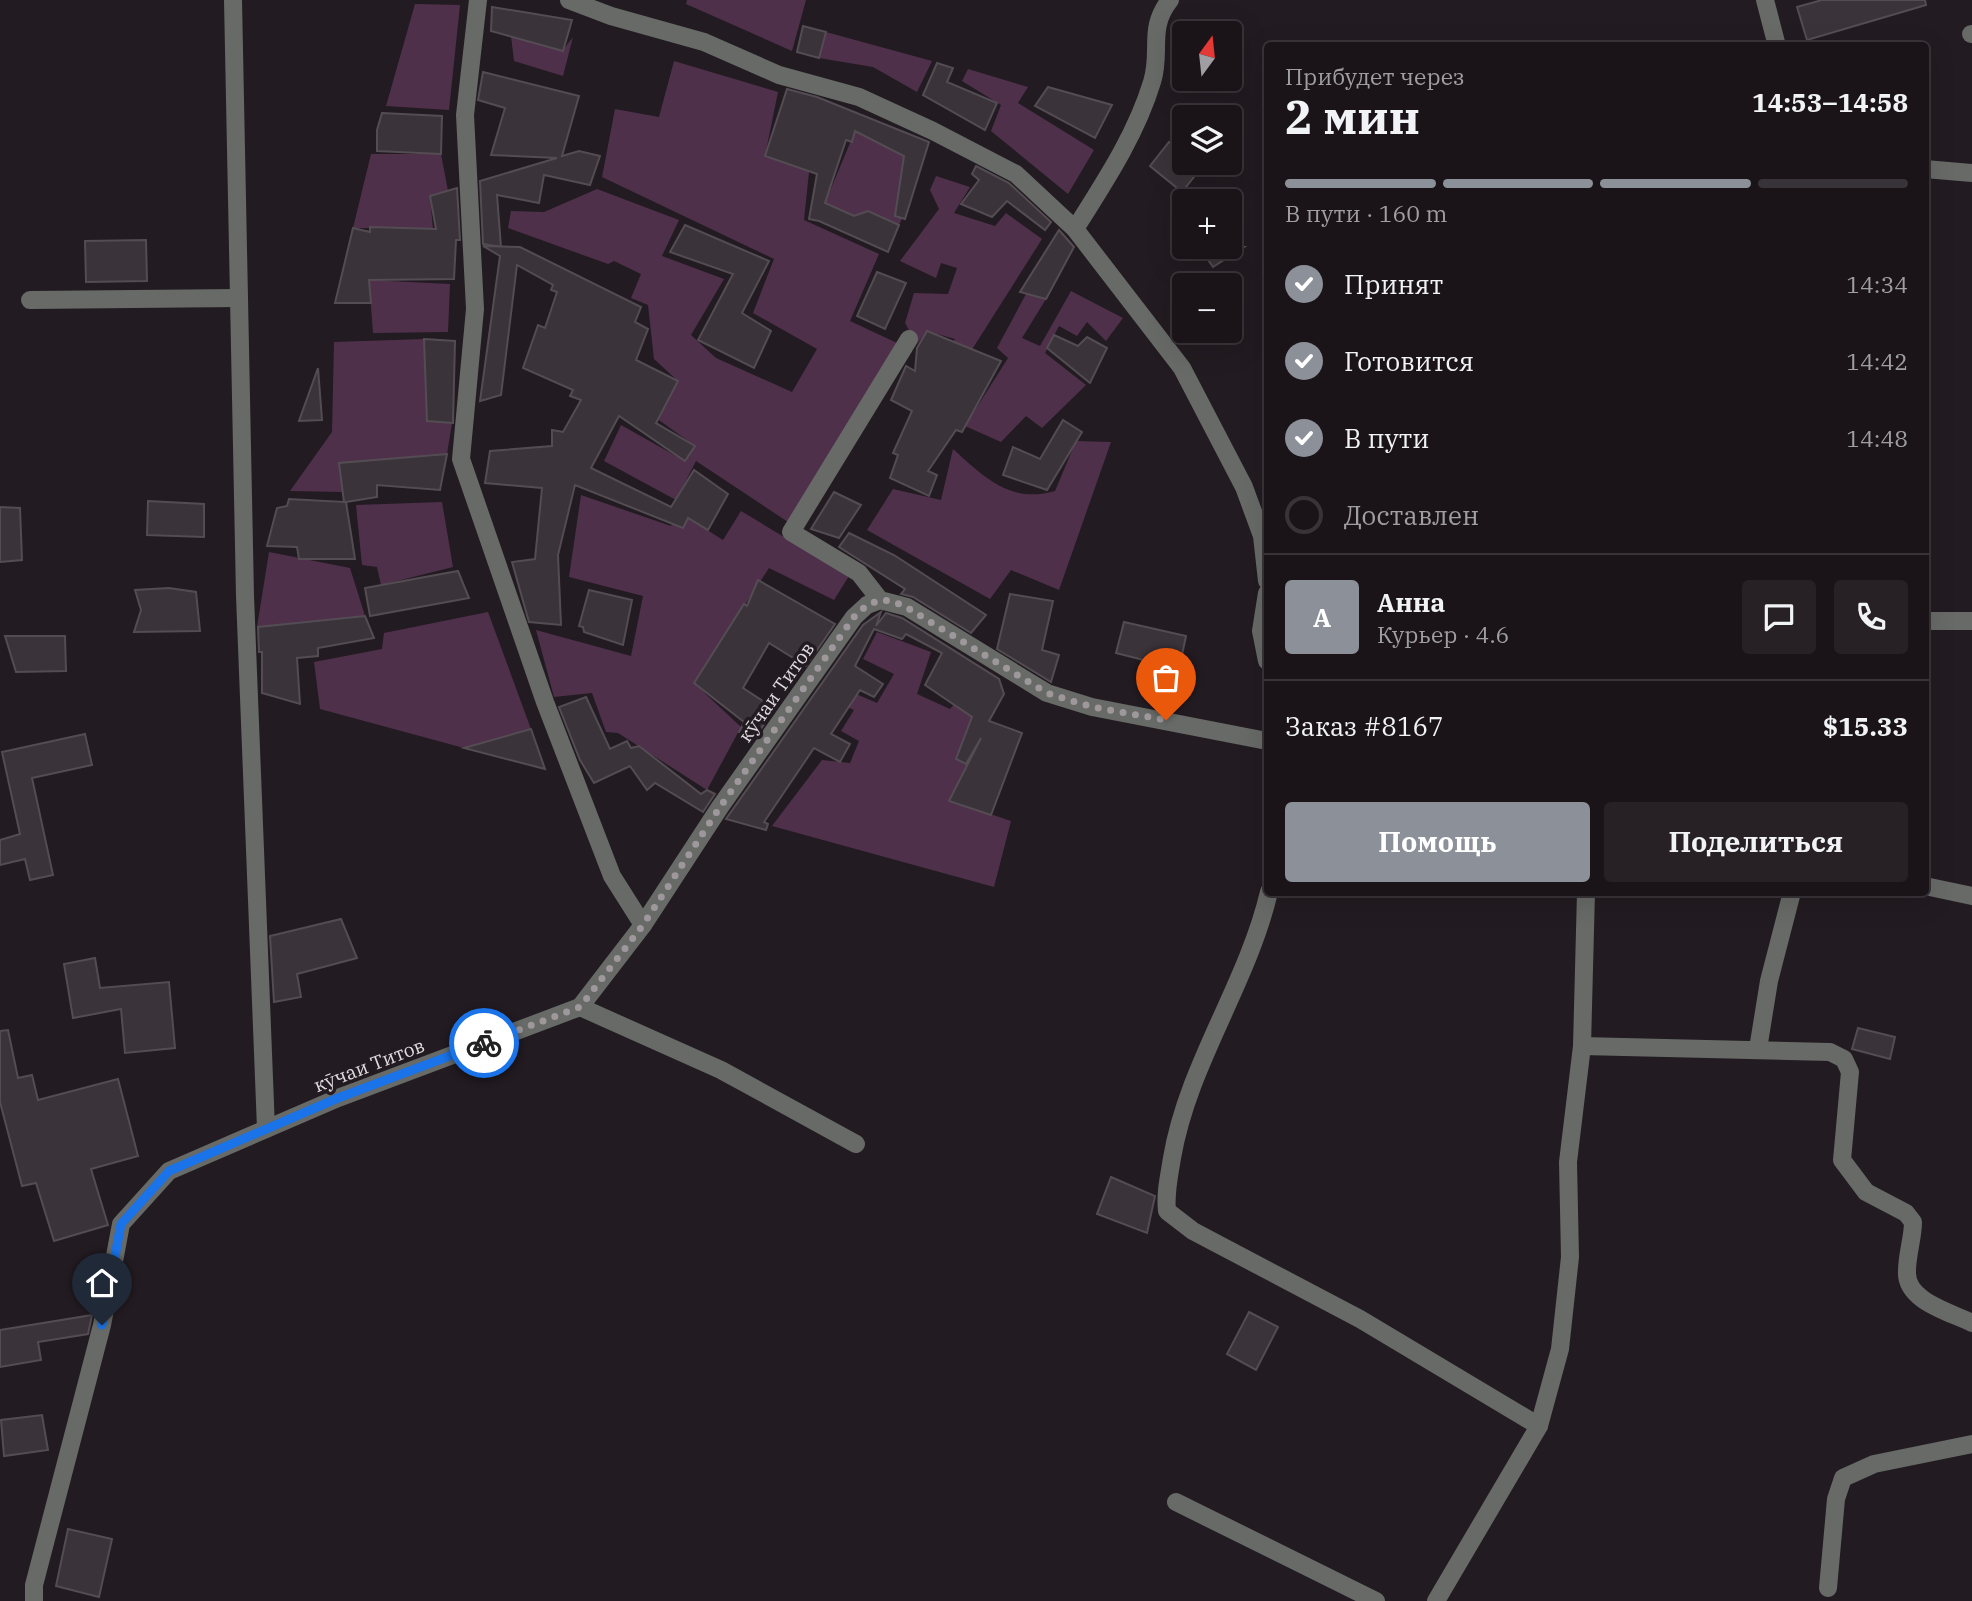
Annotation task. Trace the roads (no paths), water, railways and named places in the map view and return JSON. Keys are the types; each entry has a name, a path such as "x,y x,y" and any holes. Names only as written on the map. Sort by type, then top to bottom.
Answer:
{"street":[{"path":"233,0 245,596 266,1129"},
{"path":"478,0 465,115 475,309 461,459 545,702 612,876 643,925"},
{"path":"569,0 611,16 704,42 779,75 859,97 1016,174 1075,229 1182,368 1244,487 1262,536 1264,554"},
{"path":"1075,229 1116,165 1153,81 1156,59 1154,36 1161,11 1170,0"},
{"path":"1765,0 1776,42"},
{"path":"1929,169 1972,173"},
{"path":"30,300 239,298"},
{"path":"909,339 791,532 859,573 880,600 906,607 1047,693 1092,707 1264,740"},
{"name":"кӯчаи Титов","path":"34,1601 34,1585 102,1325 121,1224 169,1171 338,1098 580,1007 643,925 720,807 854,617 867,605 880,600"},
{"path":"1264,612 1261,631 1264,646"},
{"path":"1929,621 1972,621"},
{"path":"1929,887 1972,896"},
{"path":"1268,896 1259,932 1200,1061 1177,1125 1165,1195 1167,1211 1193,1231 1360,1319 1539,1426"},
{"path":"1436,1601 1539,1426 1560,1349 1570,1257 1569,1162 1582,1046 1586,896"},
{"path":"1758,1049 1769,981 1791,896"},
{"path":"580,1007 721,1070 856,1144"},
{"path":"1582,1046 1830,1052 1843,1059 1850,1072 1842,1160 1866,1192 1906,1213 1913,1222 1906,1273 1909,1287 1918,1297 1972,1323"},
{"path":"1828,1588 1836,1499 1843,1478 1874,1464 1972,1444"},
{"path":"1176,1502 1377,1601"}]}
